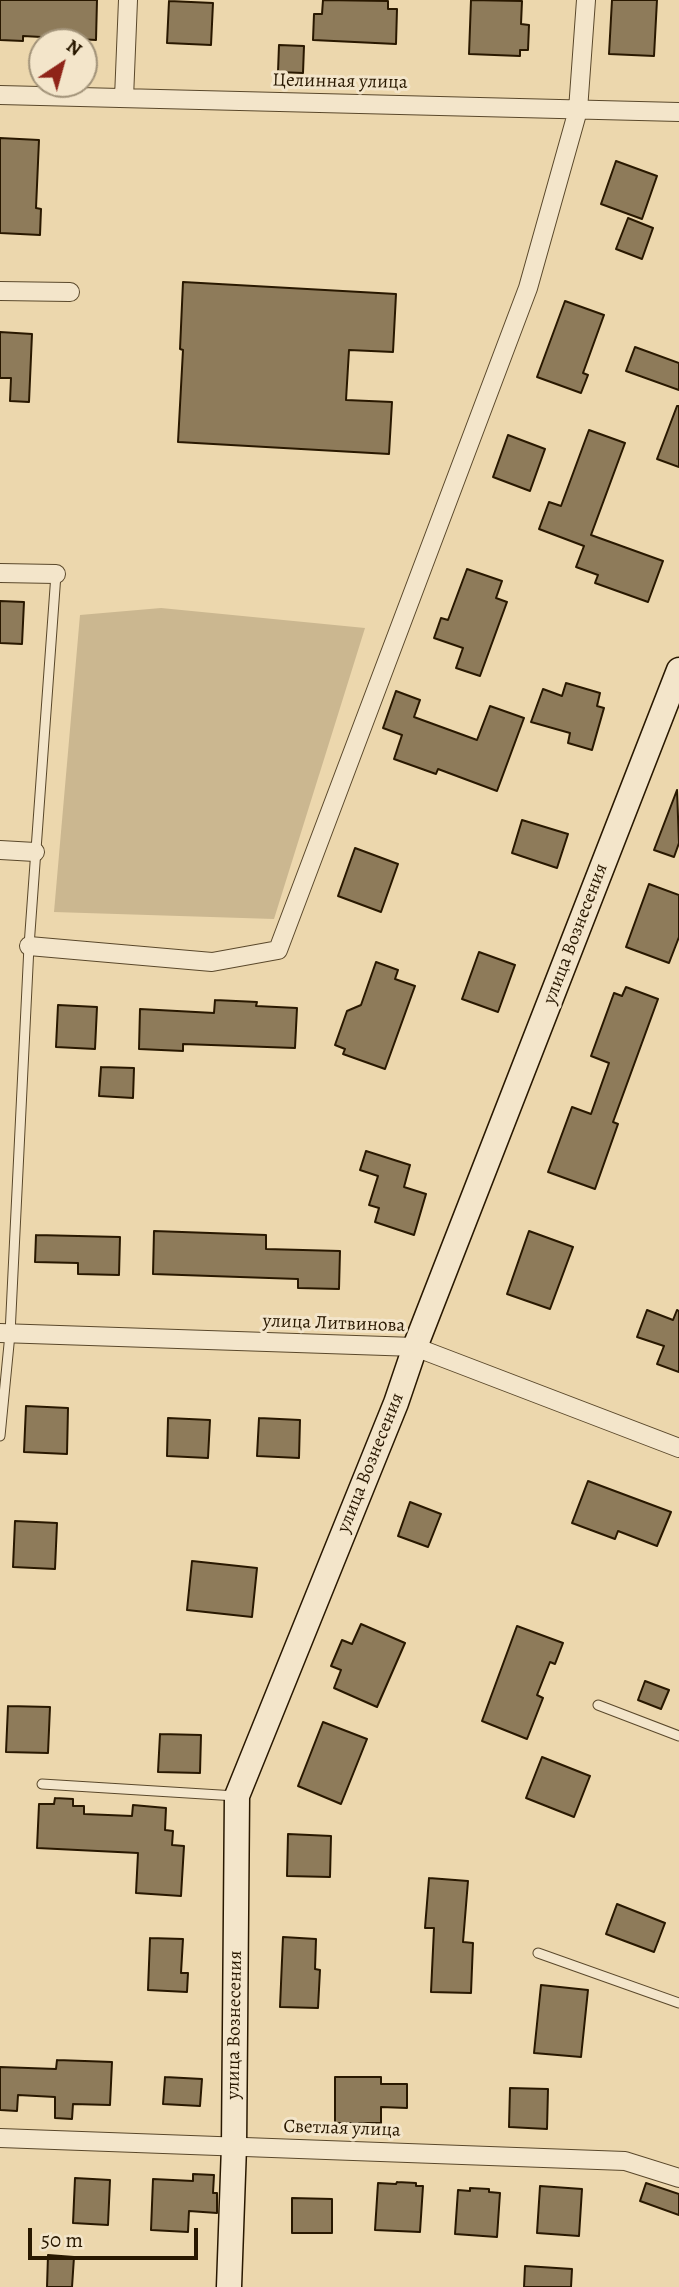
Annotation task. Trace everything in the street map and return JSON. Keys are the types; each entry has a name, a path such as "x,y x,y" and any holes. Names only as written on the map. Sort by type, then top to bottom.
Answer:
{"street":[{"path":"124,98 128,0"},
{"path":"29,946 212,962 278,950 528,288 578,110 586,0"},
{"name":"Целинная улица","path":"0,95 679,112"},
{"path":"0,291 70,292"},
{"path":"0,573 57,574"},
{"name":"улица Вознесения","path":"229,2287 234,2146 237,1796 396,1404 415,1348 679,670"},
{"path":"0,850 35,852"},
{"name":"улица Литвинова","path":"5,1334 415,1348 679,1448"},
{"name":"Светлая улица","path":"0,2138 625,2161 679,2178"}],"lane":[{"path":"0,1436 35,852 57,574"},
{"path":"598,1705 679,1736"},
{"path":"42,1784 237,1796"},
{"path":"538,1953 679,2003"}],"shaded area":[{"path":"161,608 365,628 274,919 54,912 80,615"}],"building":[{"path":"0,0 97,0 96,28 28,28 28,36 23,36 23,41 0,40"},
{"path":"323,0 388,1 388,9 397,9 396,44 313,40 314,14 322,14"},
{"path":"471,0 522,1 521,24 529,25 528,50 520,50 520,56 469,54"},
{"path":"612,0 657,0 654,56 609,54"},
{"path":"169,1 213,3 211,45 167,43"},
{"path":"279,45 304,46 303,73 278,72"},
{"path":"0,138 39,140 36,208 41,209 40,235 0,233"},
{"path":"616,161 657,176 642,219 601,204"},
{"path":"628,218 653,228 642,259 616,249"},
{"path":"183,282 396,294 393,352 349,350 346,400 392,402 389,454 178,442 183,350 180,349"},
{"path":"565,301 604,315 583,373 588,375 581,393 537,377"},
{"path":"0,332 32,334 29,402 10,401 11,378 0,378"},
{"path":"635,347 679,363 679,390 626,371"},
{"path":"679,406 679,467 657,459"},
{"path":"589,430 625,443 591,535 663,561 648,602 595,583 598,575 576,567 584,546 539,529 549,502 561,506"},
{"path":"508,435 545,449 530,491 493,477"},
{"path":"467,569 502,581 496,598 507,602 480,676 456,668 463,648 434,638 441,618 448,620"},
{"path":"0,601 24,602 22,644 0,643"},
{"path":"566,683 600,693 597,706 604,708 592,750 568,743 570,733 531,722 543,689 562,696"},
{"path":"396,691 420,700 414,717 477,740 490,706 524,718 497,791 438,769 436,774 394,759 402,735 383,728"},
{"path":"677,790 679,843 674,857 654,850"},
{"path":"522,820 568,834 557,868 512,853"},
{"path":"355,848 398,864 381,912 338,896"},
{"path":"649,884 679,895 679,937 669,963 626,947"},
{"path":"479,952 515,965 498,1012 462,999"},
{"path":"376,962 398,970 395,979 415,986 385,1069 343,1054 345,1049 335,1045 347,1011 361,1005"},
{"path":"626,987 658,999 613,1122 618,1124 595,1189 548,1172 572,1107 591,1114 609,1063 591,1056 614,993 622,996"},
{"path":"215,1000 297,1008 295,1048 183,1044 183,1051 139,1049 140,1009 214,1013"},
{"path":"58,1005 97,1007 95,1049 56,1047"},
{"path":"101,1067 134,1068 133,1098 99,1096"},
{"path":"366,1151 410,1165 404,1187 426,1194 414,1235 375,1222 379,1208 369,1205 378,1176 360,1170"},
{"path":"154,1231 266,1235 266,1249 340,1251 339,1289 298,1288 298,1279 153,1274"},
{"path":"529,1231 573,1247 550,1309 507,1294"},
{"path":"36,1235 120,1237 119,1275 78,1274 78,1263 35,1262"},
{"path":"647,1310 673,1320 677,1310 679,1311 679,1372 657,1364 664,1346 637,1337"},
{"path":"26,1406 68,1408 67,1454 24,1452"},
{"path":"168,1418 210,1420 208,1458 167,1456"},
{"path":"259,1418 300,1420 299,1458 257,1456"},
{"path":"588,1481 671,1512 657,1546 618,1531 615,1539 572,1523"},
{"path":"410,1502 441,1514 428,1547 398,1536"},
{"path":"15,1521 57,1523 55,1569 13,1567"},
{"path":"192,1561 257,1568 252,1617 187,1610"},
{"path":"361,1624 405,1643 377,1707 334,1688 341,1670 331,1666 342,1640 352,1644"},
{"path":"517,1626 563,1643 555,1664 550,1662 537,1695 543,1698 527,1739 482,1721"},
{"path":"645,1681 669,1690 661,1709 638,1700"},
{"path":"8,1706 50,1707 48,1753 6,1752"},
{"path":"323,1722 367,1739 341,1804 298,1786"},
{"path":"160,1734 201,1735 200,1773 158,1772"},
{"path":"542,1757 590,1776 574,1817 526,1798"},
{"path":"55,1798 73,1799 73,1806 84,1806 84,1814 132,1816 133,1805 166,1808 165,1830 173,1831 172,1845 184,1846 181,1896 136,1893 138,1853 37,1848 39,1804 54,1804"},
{"path":"288,1834 331,1836 330,1877 287,1876"},
{"path":"429,1878 468,1881 463,1942 473,1943 471,1993 431,1992 434,1928 425,1928"},
{"path":"617,1904 665,1923 654,1952 606,1934"},
{"path":"283,1937 316,1939 315,1969 320,1970 318,2008 280,2007"},
{"path":"150,1938 183,1939 181,1973 188,1973 187,1992 148,1990"},
{"path":"541,1985 588,1990 581,2057 534,2053"},
{"path":"57,2060 112,2062 110,2105 73,2104 72,2119 55,2118 55,2097 18,2095 17,2111 0,2110 0,2067 56,2069"},
{"path":"165,2077 202,2079 200,2106 163,2104"},
{"path":"335,2077 381,2077 381,2084 407,2084 407,2108 381,2107 381,2123 335,2123"},
{"path":"510,2088 548,2089 547,2129 509,2127"},
{"path":"193,2174 214,2175 213,2193 217,2193 217,2213 189,2211 188,2232 151,2230 153,2179 193,2181"},
{"path":"75,2178 110,2180 108,2225 73,2223"},
{"path":"397,2182 423,2186 420,2232 375,2230 378,2183"},
{"path":"646,2183 679,2194 679,2215 640,2201"},
{"path":"540,2186 582,2189 579,2236 537,2233"},
{"path":"470,2188 489,2189 489,2192 500,2193 497,2237 455,2234 458,2190 470,2191"},
{"path":"292,2198 332,2199 332,2233 292,2233"},
{"path":"48,2255 74,2257 72,2287 47,2287"},
{"path":"525,2266 572,2269 571,2287 524,2287"}]}
